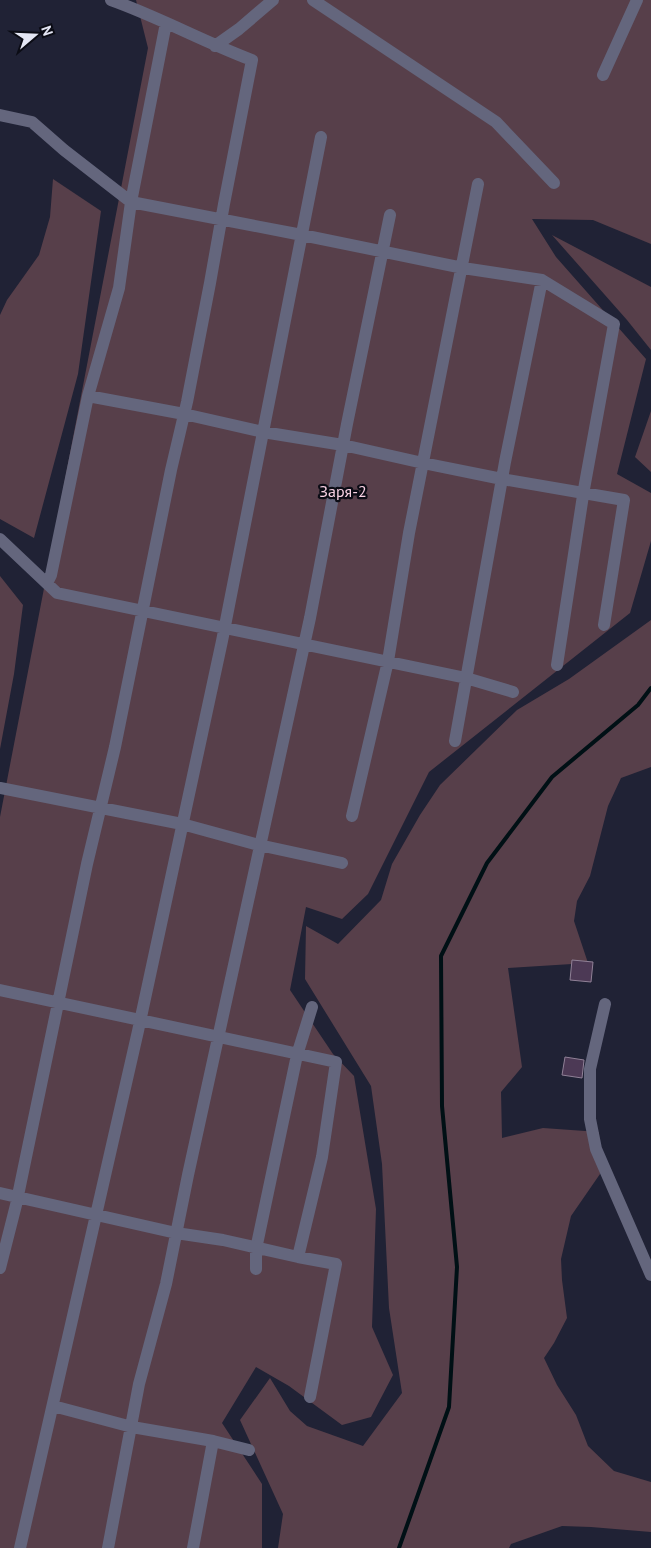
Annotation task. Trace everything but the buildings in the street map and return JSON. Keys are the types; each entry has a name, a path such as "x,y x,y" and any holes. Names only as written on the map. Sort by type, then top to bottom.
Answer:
{"street":[{"path":"0,1268 18,1196 58,1002 115,747 210,284 252,60 215,46 140,11 111,0"},
{"path":"215,46 274,0"},
{"path":"313,0 496,122 554,183"},
{"path":"603,75 637,0"},
{"path":"47,583 51,575 88,396 119,288 131,202 166,23"},
{"path":"0,115 32,122 64,150 131,202 463,268 542,280 614,324 584,493 557,665"},
{"path":"20,1548 140,1020 224,629 321,137"},
{"path":"352,816 388,661 409,533 463,268 478,184"},
{"path":"108,1548 139,1384 166,1284 259,845 304,644 390,215"},
{"path":"455,741 502,479 542,280"},
{"path":"88,396 184,414 263,432 343,445 423,464 624,500 604,624"},
{"path":"0,539 58,593 466,678 512,692"},
{"path":"0,788 182,824 259,845 342,864"},
{"path":"0,990 336,1062 322,1157 298,1257"},
{"path":"605,1004 590,1069 590,1118 596,1149 651,1275"},
{"path":"256,1268 256,1248 297,1055 312,1006"},
{"path":"0,1193 95,1213 176,1233 223,1240 336,1264 310,1396"},
{"path":"53,1406 132,1427 213,1441 250,1450"},
{"path":"193,1548 213,1441"}],"green space":[{"name":"Заря-2","path":"136,0 651,0 651,244 593,220 532,219 556,257 646,359 617,474 651,493 651,541 630,613 429,772 368,894 342,919 306,907 290,990 333,1054 354,1076 376,1209 372,1327 393,1375 371,1417 342,1425 289,1386 256,1367 222,1423 262,1484 262,1548 0,1548 0,817 148,48"},
{"path":"53,179 101,211 78,374 34,538 0,519 0,315 7,300 39,255 50,217"},
{"path":"552,235 651,287 651,350 627,320"},
{"path":"651,411 651,472 635,457"},
{"path":"0,576 23,605 14,674 0,749"},
{"path":"651,620 651,767 621,778 608,806 590,876 577,901 574,921 588,963 508,968 522,1067 501,1092 502,1138 543,1128 599,1132 600,1174 571,1216 561,1259 567,1318 544,1358 557,1385 576,1415 588,1446 614,1471 651,1482 651,1532 562,1526 511,1544 509,1548 278,1548 283,1514 240,1420 270,1378 290,1411 307,1426 363,1446 402,1393 389,1308 382,1164 371,1086 305,979 306,926 338,944 381,900 392,864 420,815 440,785 517,710 569,679"}],"waterway":[{"path":"399,1548 449,1407 457,1267 442,1106 441,956 487,863 552,777 638,705 651,688"}]}
